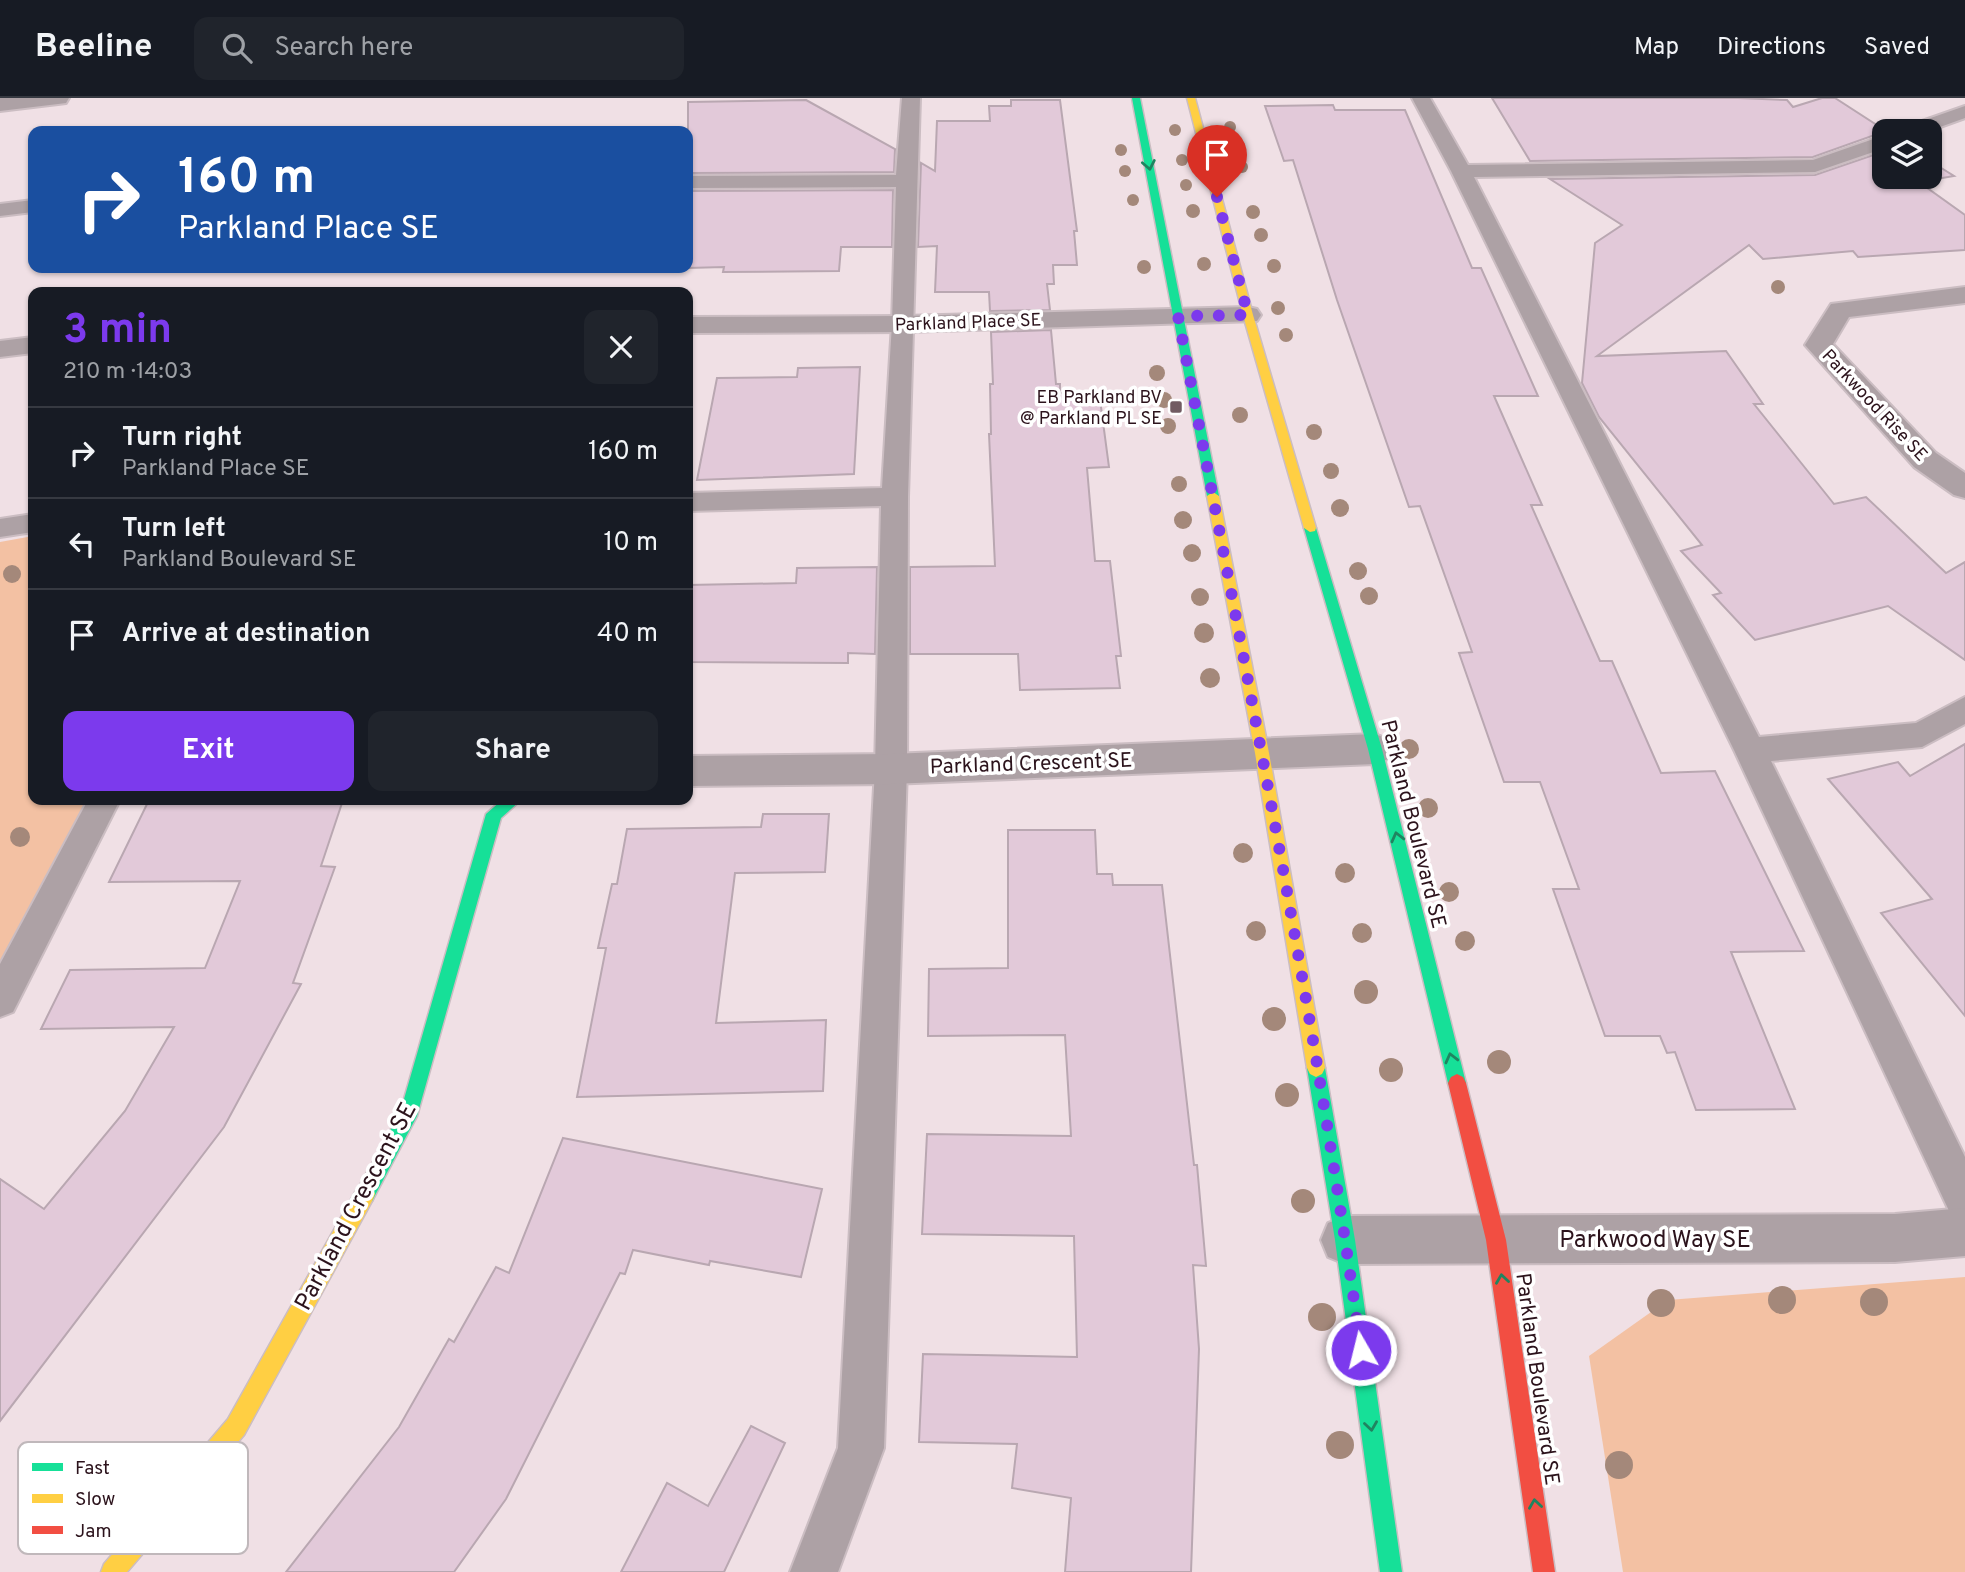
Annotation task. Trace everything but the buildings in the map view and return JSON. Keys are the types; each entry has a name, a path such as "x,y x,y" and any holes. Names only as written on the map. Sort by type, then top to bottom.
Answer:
{"street":[{"path":"0,104 58,98"},
{"path":"1136,98 1262,753 1345,1240 1391,1572"},
{"name":"Parkland Boulevard SE","path":"1191,98 1248,315 1375,749 1496,1240 1544,1572"},
{"name":"Parkwood Rise SE","path":"1965,295 1840,310 1819,345 1925,460 1965,488"},
{"name":"Parkland Place SE","path":"693,325 904,324 1248,315"},
{"path":"0,349 28,346"},
{"name":"Parkland Crescent SE","path":"693,771 891,769 1375,749"},
{"name":"Parkland Crescent SE","path":"223,1442 236,1427 408,1116 494,814 506,805"},
{"name":"Parkwood Way SE","path":"1345,1240 1895,1238 1965,1232"},
{"name":"Parkland Crescent SE","path":"112,1572 127,1554"}],"lane":[{"path":"814,1572 861,1448 891,769 895,497 911,98"},
{"path":"1421,98 1461,171 1750,750 1965,1201"},
{"path":"1942,120 1965,112"},
{"path":"1461,171 1815,166 1872,146"},
{"path":"693,182 906,181"},
{"path":"0,210 28,207"},
{"path":"693,502 895,497"},
{"path":"0,528 28,524"},
{"path":"1750,750 1922,735 1965,709"},
{"path":"0,1000 101,805"}],"shaded area":[{"path":"28,537 28,805 84,805 0,965 0,542"},
{"path":"1965,1277 1965,1572 1623,1572 1589,1356 1668,1300"}],"traffic: fast":[{"path":"1136,98 1213,496"},
{"path":"1310,528 1375,749 1457,1083"},
{"path":"365,1194 408,1116 494,814 506,805"},
{"path":"1316,1068 1345,1240 1391,1572"}],"traffic: slow":[{"path":"1191,98 1248,315 1310,528"},
{"path":"1213,496 1262,753 1316,1068"},
{"path":"223,1442 236,1427 365,1194"},
{"path":"112,1572 127,1554"}],"traffic: jam":[{"path":"1457,1083 1496,1240 1544,1572"}],"place":[{"name":"EB Parkland BV @ Parkland PL SE","path":"1176,407"}],"route":[{"path":"1217,197 1248,315 1178,316 1262,753 1345,1240 1361,1350"}]}
